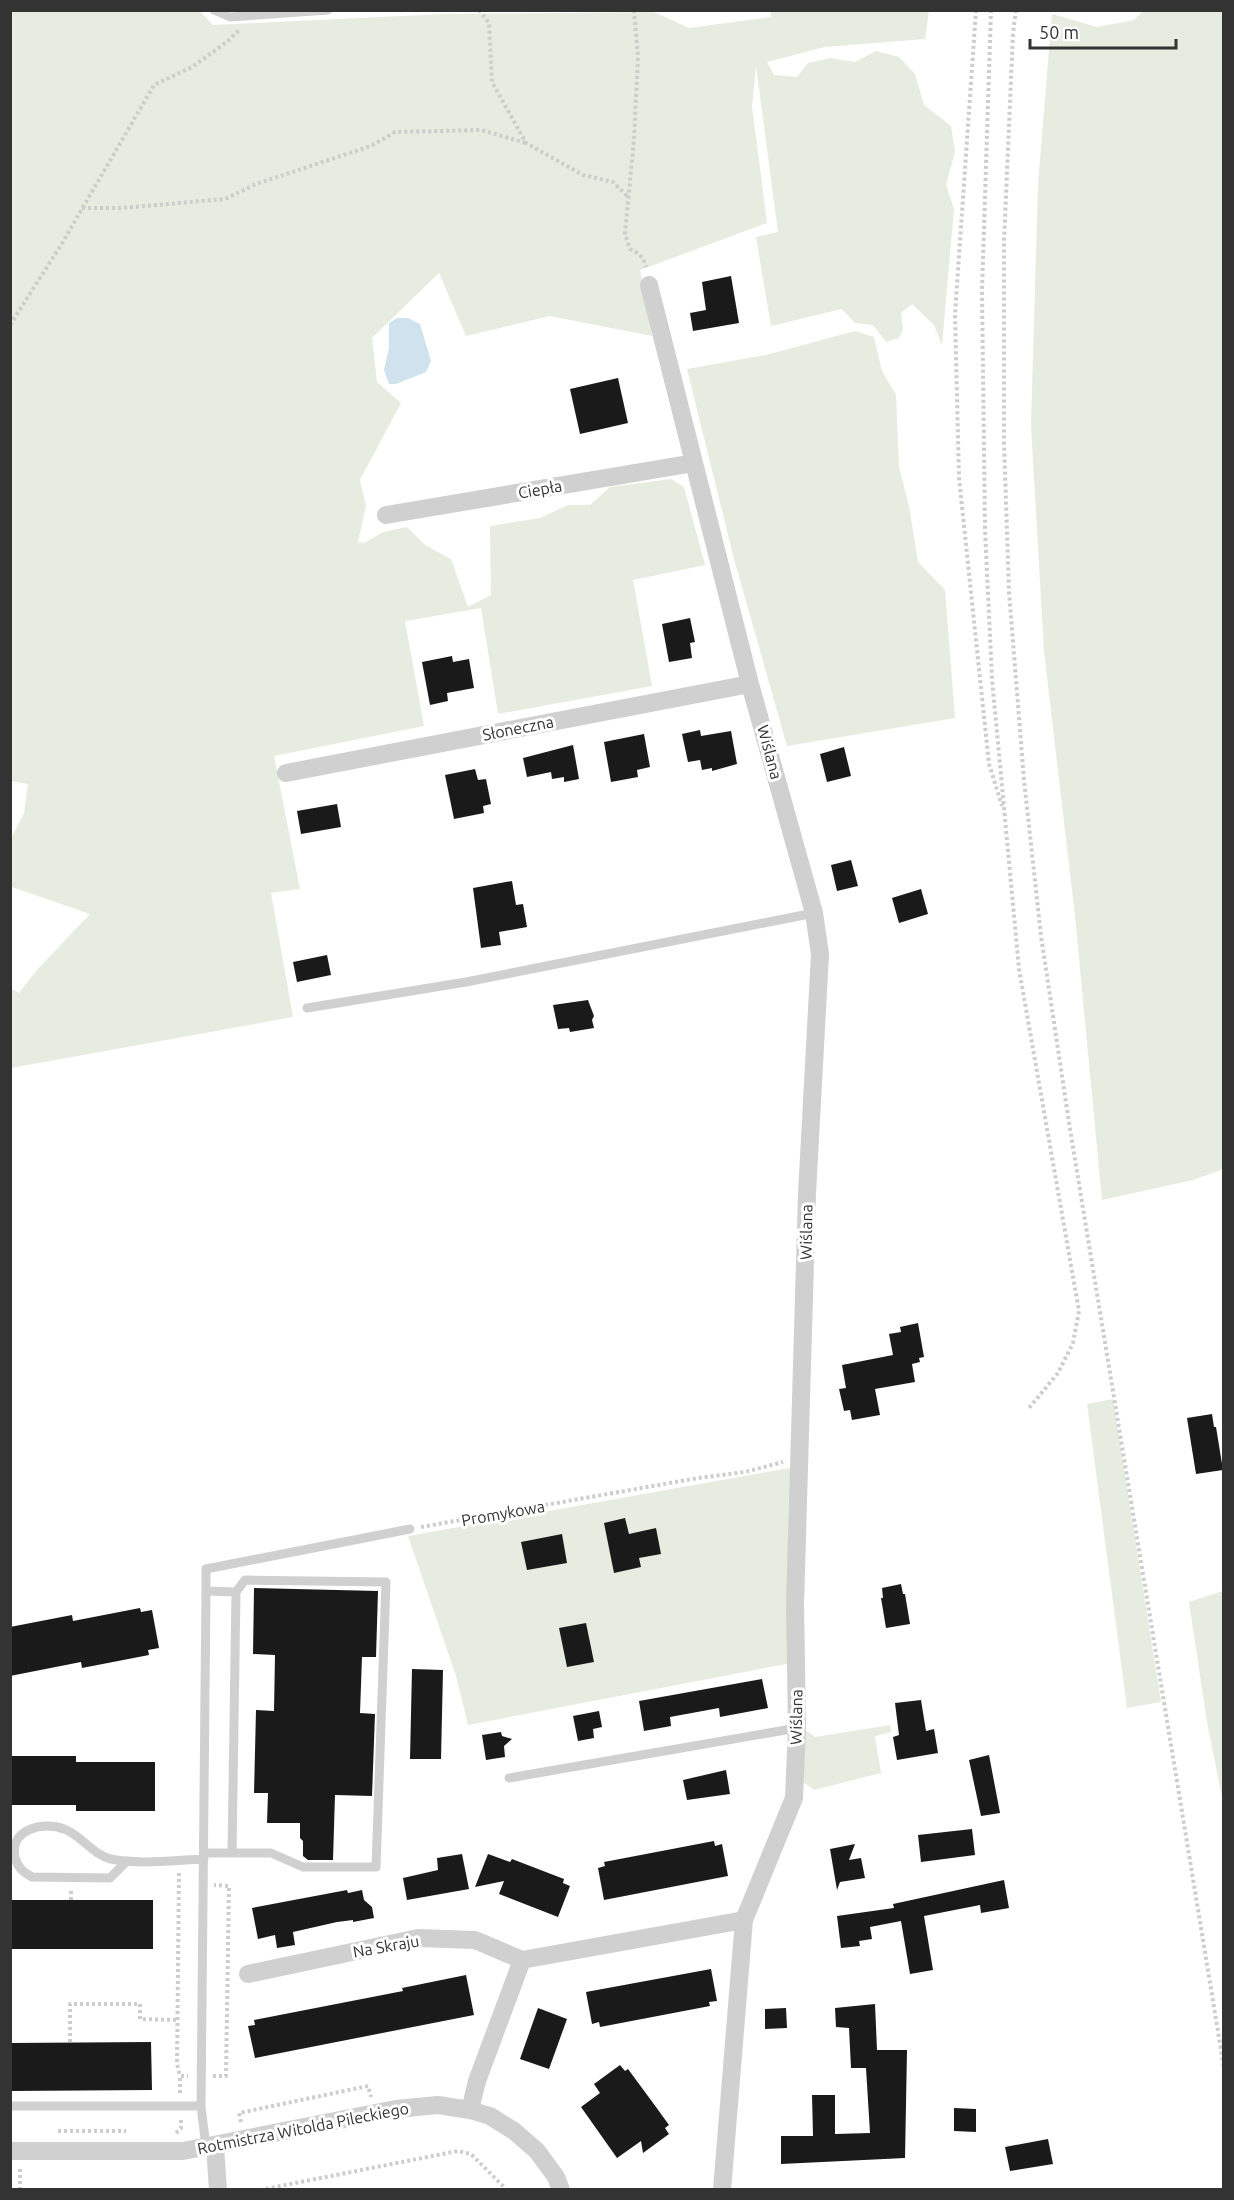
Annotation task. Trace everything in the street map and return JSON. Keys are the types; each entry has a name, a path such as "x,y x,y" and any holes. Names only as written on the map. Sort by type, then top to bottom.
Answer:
{"street":[{"name":"Wiślana","path":"650,285 750,684 814,914 820,954 807,1194 795,1605 797,1728 794,1798 744,1920 722,2190"},
{"name":"Ciepła","path":"387,515 694,463"},
{"name":"Słoneczna","path":"286,773 750,684"},
{"path":"470,2109 477,2082 522,1960 744,1920"},
{"name":"Na Skraju","path":"248,1974 418,1938 475,1940 522,1960"},
{"name":"Rotmistrza Witolda Pileckiego","path":"10,2151 183,2151 415,2106 438,2105 470,2109 490,2116 514,2130 537,2151 556,2177 561,2190"},
{"path":"210,2147 218,2190"}],"lane":[{"path":"214,10 230,17 328,10"},
{"path":"307,1008 466,982 814,914"},
{"path":"210,2147 201,2106 206,1569 410,1529"},
{"path":"127,1861 110,1878 43,1879 23,1873 14,1855 15,1845 26,1830 56,1827 70,1832 109,1859 179,1860 232,1853 271,1853 303,1867 376,1867 386,1582 245,1580 236,1592 232,1853"},
{"path":"206,1591 236,1592"},
{"path":"509,1778 797,1728"},
{"path":"10,2106 201,2106"}],"path":[{"path":"479,10 489,23 492,82 526,143"},
{"path":"634,10 638,57 634,139 625,234 630,249 645,260 650,285"},
{"path":"976,10 955,314 959,478 989,764 1004,815"},
{"path":"991,10 982,290 985,529 992,679 1019,969 1078,1311 1073,1343 1058,1373 1029,1408"},
{"path":"1016,10 1013,33 1004,242 1004,442 1009,591 1024,780 1041,936 1068,1118 1224,2068"},
{"path":"10,325 154,85 192,67 228,41 253,16"},
{"path":"82,208 122,208 225,199 256,184 371,146 395,132 481,130 526,143 583,175 613,182 628,196"},
{"name":"Promykowa","path":"410,1529 698,1478 745,1472 801,1457"},
{"path":"179,1860 177,2064 180,2076"},
{"path":"70,2042 70,2004 140,2004 140,2019 178,2020"},
{"path":"260,2190 458,2151 471,2154 507,2190"}],"shaded area":[{"path":"11,11 200,11 213,25 444,14 654,12 689,28 771,17 770,11 929,11 925,39 825,47 767,62 774,75 797,77 808,63 830,58 855,62 876,51 899,57 915,74 924,105 951,126 955,152 946,185 954,209 942,345 934,325 912,304 901,313 903,329 899,338 886,342 873,325 855,323 842,309 771,326 756,237 778,232 756,66 752,106 767,223 640,270 652,336 550,316 466,336 439,273 372,338 377,382 401,403 360,480 366,506 358,542 364,543 383,532 407,527 425,545 451,559 468,607 491,595 490,526 540,518 568,505 590,505 610,487 671,479 684,487 705,565 633,580 652,686 498,714 481,608 405,621 424,726 274,756 300,889 271,893 293,1017 11,1068 10,988 19,993 36,971 90,914 11,885 11,839 24,813 28,784 10,781"},
{"path":"1143,11 1223,11 1224,1169 1193,1180 1102,1200 1075,916 1044,651 1031,426 1038,184 1052,14 1097,27 1134,20"},
{"path":"855,331 874,337 882,371 896,395 899,467 909,506 918,562 945,590 955,718 787,746 734,559 687,369 766,355"},
{"path":"1113,1399 1161,1702 1127,1708 1087,1404"},
{"path":"795,1467 791,1663 468,1725 456,1676 408,1536"},
{"path":"1224,1591 1223,1802 1207,1722 1189,1602"},
{"path":"890,1725 891,1732 875,1736 881,1773 814,1790 802,1781 805,1730 815,1737"}],"water":[{"path":"397,318 408,318 420,324 431,361 426,372 396,384 389,384 384,370 389,348 389,323"}],"building":[{"path":"731,276 739,323 693,331 690,313 706,310 702,282"},
{"path":"618,378 628,423 580,434 570,389"},
{"path":"690,618 695,642 690,643 692,658 669,662 662,624"},
{"path":"452,656 453,662 469,659 474,688 447,693 448,701 430,705 422,662"},
{"path":"700,730 701,736 731,731 737,764 712,771 712,768 702,770 700,760 688,762 682,734"},
{"path":"644,734 650,767 637,770 638,777 611,782 604,742"},
{"path":"573,745 579,779 564,782 564,777 552,779 551,772 527,777 523,758"},
{"path":"844,747 851,776 827,782 820,754"},
{"path":"475,769 478,780 486,779 491,804 483,806 484,813 454,819 445,775"},
{"path":"337,804 341,827 301,834 297,811"},
{"path":"851,860 858,886 837,891 831,865"},
{"path":"512,881 516,905 523,904 527,927 499,932 501,945 481,948 473,888"},
{"path":"921,889 928,914 899,923 892,898"},
{"path":"327,955 331,975 297,982 293,962"},
{"path":"588,1000 594,1016 592,1020 594,1028 570,1032 569,1028 558,1029 553,1005"},
{"path":"918,1323 924,1357 919,1358 920,1362 912,1364 915,1382 875,1389 880,1415 852,1420 850,1410 844,1411 839,1389 846,1388 842,1365 893,1355 889,1334 901,1332 900,1327"},
{"path":"1212,1414 1223,1470 1196,1474 1187,1418"},
{"path":"625,1518 629,1534 656,1528 661,1554 639,1558 641,1567 614,1573 604,1523"},
{"path":"562,1534 567,1563 527,1570 521,1542"},
{"path":"901,1584 910,1624 886,1628 881,1598 883,1598 882,1588"},
{"path":"254,1588 378,1591 376,1657 362,1657 360,1713 375,1714 372,1796 335,1795 333,1860 308,1860 303,1856 300,1823 267,1823 268,1793 254,1793 256,1710 274,1711 275,1655 253,1654"},
{"path":"140,1608 141,1612 152,1610 159,1648 148,1650 149,1655 82,1668 81,1662 10,1676 10,1627 72,1615 73,1621"},
{"path":"586,1623 594,1662 567,1667 559,1628"},
{"path":"412,1669 443,1670 441,1759 410,1759"},
{"path":"762,1679 768,1708 720,1717 719,1708 670,1717 671,1726 644,1731 639,1701"},
{"path":"921,1700 926,1731 934,1729 938,1753 897,1760 893,1737 899,1735 895,1703"},
{"path":"599,1711 602,1727 593,1729 594,1738 578,1741 573,1716"},
{"path":"501,1732 502,1736 512,1739 504,1746 505,1757 486,1760 482,1735"},
{"path":"989,1755 1000,1813 981,1816 969,1760"},
{"path":"10,1756 76,1756 76,1762 155,1762 155,1811 76,1811 76,1805 10,1805"},
{"path":"726,1770 730,1794 687,1800 683,1780"},
{"path":"972,1829 975,1855 921,1862 918,1835"},
{"path":"714,1841 715,1846 722,1844 728,1876 604,1900 598,1868 605,1866 604,1862"},
{"path":"855,1844 849,1860 861,1858 865,1878 840,1882 837,1890 830,1849"},
{"path":"462,1854 469,1889 407,1900 403,1878 438,1870 437,1858"},
{"path":"488,1854 510,1862 512,1859 564,1879 563,1883 570,1886 558,1917 499,1894 504,1881 475,1887"},
{"path":"1004,1880 1009,1908 981,1913 980,1905 924,1916 933,1970 910,1974 901,1921 870,1927 872,1939 859,1941 860,1946 841,1948 837,1916 894,1908 893,1904"},
{"path":"347,1890 348,1893 362,1890 364,1900 372,1907 374,1918 337,1922 293,1932 295,1945 277,1948 275,1935 258,1939 252,1908"},
{"path":"10,1900 153,1900 153,1949 10,1949"},
{"path":"711,1969 717,2001 709,2002 710,2006 600,2027 599,2022 592,2024 586,1992"},
{"path":"466,1975 474,2015 255,2058 248,2026 255,2025 254,2020 403,1991 402,1988"},
{"path":"875,2004 877,2050 907,2050 905,2158 781,2164 781,2136 813,2136 812,2095 835,2095 835,2134 870,2133 866,2068 851,2068 849,2028 836,2027 835,2008"},
{"path":"538,2008 567,2019 549,2069 520,2059"},
{"path":"786,2008 787,2028 765,2029 765,2009"},
{"path":"151,2042 152,2090 10,2091 10,2043"},
{"path":"620,2065 625,2071 628,2069 669,2125 665,2128 669,2134 643,2153 641,2141 617,2158 581,2107 600,2093 594,2084"},
{"path":"954,2108 976,2109 976,2132 954,2131"},
{"path":"1048,2139 1053,2164 1010,2171 1005,2147"}]}
